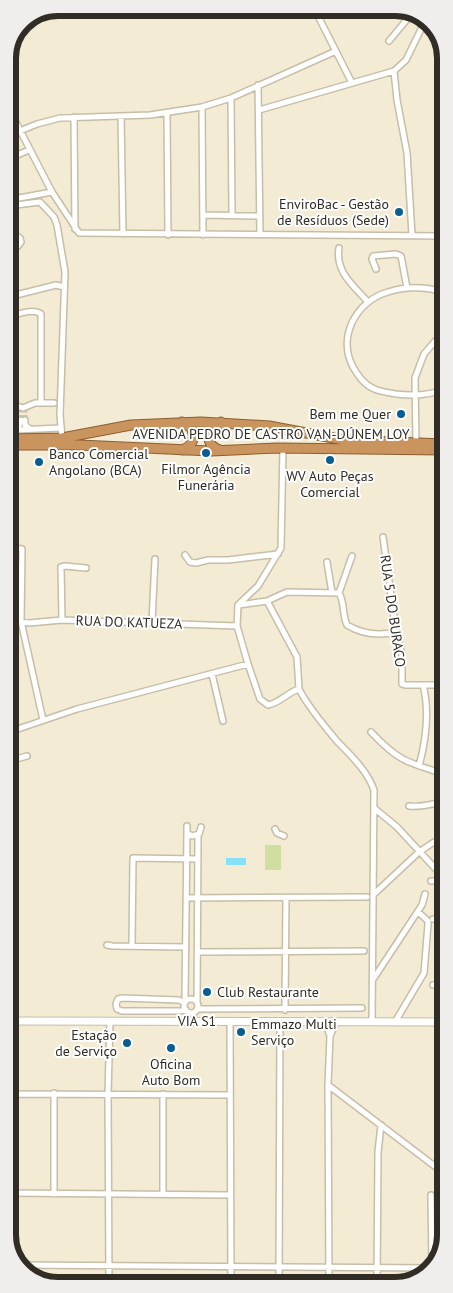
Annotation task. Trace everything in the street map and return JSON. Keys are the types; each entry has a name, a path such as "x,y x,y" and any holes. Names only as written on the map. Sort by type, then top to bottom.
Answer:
{"highway":[{"path":"179,422 189,426 194,436 189,446 179,450"},
{"name":"AVENIDA PEDRO DE CASTRO VAN-DÚNEM LOY","path":"16,439 59,438 131,425 222,422 285,428 344,440 437,444"},
{"path":"222,422 213,426 209,437 214,447 222,450"},
{"name":"AVENIDA PEDRO DE CASTRO VAN-DÚNEM LOY","path":"16,445 78,445 179,450 283,448 437,450"}],"street":[{"path":"318,16 352,83"},
{"path":"390,41 408,18"},
{"path":"259,110 394,71 406,60 422,27"},
{"path":"20,131 46,121 74,117 167,113 202,107 231,98 336,51"},
{"path":"394,71 394,84 407,153 412,236"},
{"path":"258,85 260,235"},
{"path":"231,98 232,216"},
{"path":"202,107 203,235"},
{"path":"167,113 168,235"},
{"path":"121,116 123,234"},
{"path":"74,117 76,230"},
{"path":"16,123 28,150 52,192 76,230 83,234 437,236"},
{"path":"16,155 28,150"},
{"path":"16,199 52,192"},
{"path":"16,205 40,202 54,217 65,272 61,428 59,438 48,433 32,430 26,427 23,420 16,430"},
{"path":"65,213 75,212"},
{"path":"204,215 260,216"},
{"path":"16,236 20,238 21,242 16,247"},
{"path":"339,248 338,262 340,269 368,302"},
{"path":"376,268 372,259 373,256 396,254 401,256 407,288"},
{"path":"16,294 56,285 64,287"},
{"path":"437,290 407,288 386,292 368,302 352,319 346,346 350,360 360,379 367,386 377,390 414,396 437,391"},
{"path":"16,316 33,311 38,311 41,314 41,403"},
{"path":"416,443 415,378 421,360 437,338"},
{"path":"16,406 23,409 32,404 54,403"},
{"path":"16,430 61,428"},
{"path":"283,448 282,543 278,554 258,586 238,606 237,626 260,699 268,705 274,704 299,689"},
{"name":"RUA 5 DO BURACO","path":"383,536 396,632 402,654 402,680 404,685 423,685"},
{"path":"16,548 22,549 21,621 42,720"},
{"path":"184,555 190,562 196,563 208,560 228,560 278,554"},
{"path":"352,556 338,593 343,604 345,622 357,630 374,634 381,635 396,632"},
{"path":"152,622 155,559"},
{"path":"327,562 332,593"},
{"path":"16,567 21,567"},
{"path":"62,620 61,567 86,568"},
{"path":"238,606 267,601 287,592 338,593"},
{"path":"267,601 298,657 299,689 318,717 354,759 374,790 374,978 372,1022"},
{"name":"RUA DO KATUEZA","path":"16,622 29,623 62,620 237,626"},
{"path":"16,729 78,709 248,664"},
{"path":"212,674 223,721"},
{"path":"419,766 427,719 427,700 423,685 437,685"},
{"path":"371,732 394,755 405,762 437,772"},
{"path":"16,759 27,756"},
{"path":"410,806 418,807 437,803"},
{"path":"374,808 397,827 437,870"},
{"path":"186,1010 187,826"},
{"path":"197,1009 198,836 201,827"},
{"path":"275,828 277,833 284,836"},
{"path":"187,832 190,836 198,836"},
{"path":"373,894 420,852 437,841"},
{"path":"132,946 132,858 198,859"},
{"path":"430,881 437,880"},
{"path":"374,978 418,912 426,894"},
{"path":"186,898 367,897"},
{"path":"285,1010 286,898"},
{"path":"395,1022 424,970 428,921 418,912"},
{"path":"108,945 186,947"},
{"path":"198,952 364,951"},
{"path":"197,1003 191,1000 186,1002 179,1000 120,998 116,1002 116,1007 122,1011 186,1010 191,1013 197,1009 285,1010 362,1008"},
{"name":"VIA S1","path":"16,1021 437,1022"},
{"path":"109,1277 108,1094 110,1021"},
{"path":"230,1022 231,1277"},
{"path":"279,1277 280,1022"},
{"path":"325,1022 330,1036"},
{"path":"329,1277 328,1085 330,1036 336,1022"},
{"path":"328,1085 437,1168"},
{"path":"54,1093 54,1194"},
{"path":"16,1094 229,1095"},
{"path":"163,1094 163,1194"},
{"path":"377,1277 378,1152 381,1125"},
{"path":"16,1193 230,1195"},
{"path":"431,1195 432,1254"},
{"path":"30,1265 420,1268"}],"green space":[{"path":"265,845 281,845 281,870 265,870"}],"water":[{"path":"226,858 246,858 246,865 226,865"}],"tunnel":[{"path":"21,410 21,420"},
{"path":"25,410 25,420"}],"place":[{"name":"EnviroBac - Gestão de Resíduos (Sede)","path":"399,212"},
{"name":"Bem me Quer","path":"401,414"},
{"name":"Filmor Agência Funerária","path":"206,453"},
{"name":"WV Auto Peças Comercial","path":"330,460"},
{"name":"Banco Comercial Angolano (BCA)","path":"39,462"},
{"name":"Club Restaurante","path":"207,992"},
{"name":"Emmazo Multi Serviço","path":"241,1032"},
{"name":"Estação de Serviço","path":"127,1043"},
{"name":"Oficina Auto Bom","path":"171,1048"}]}
